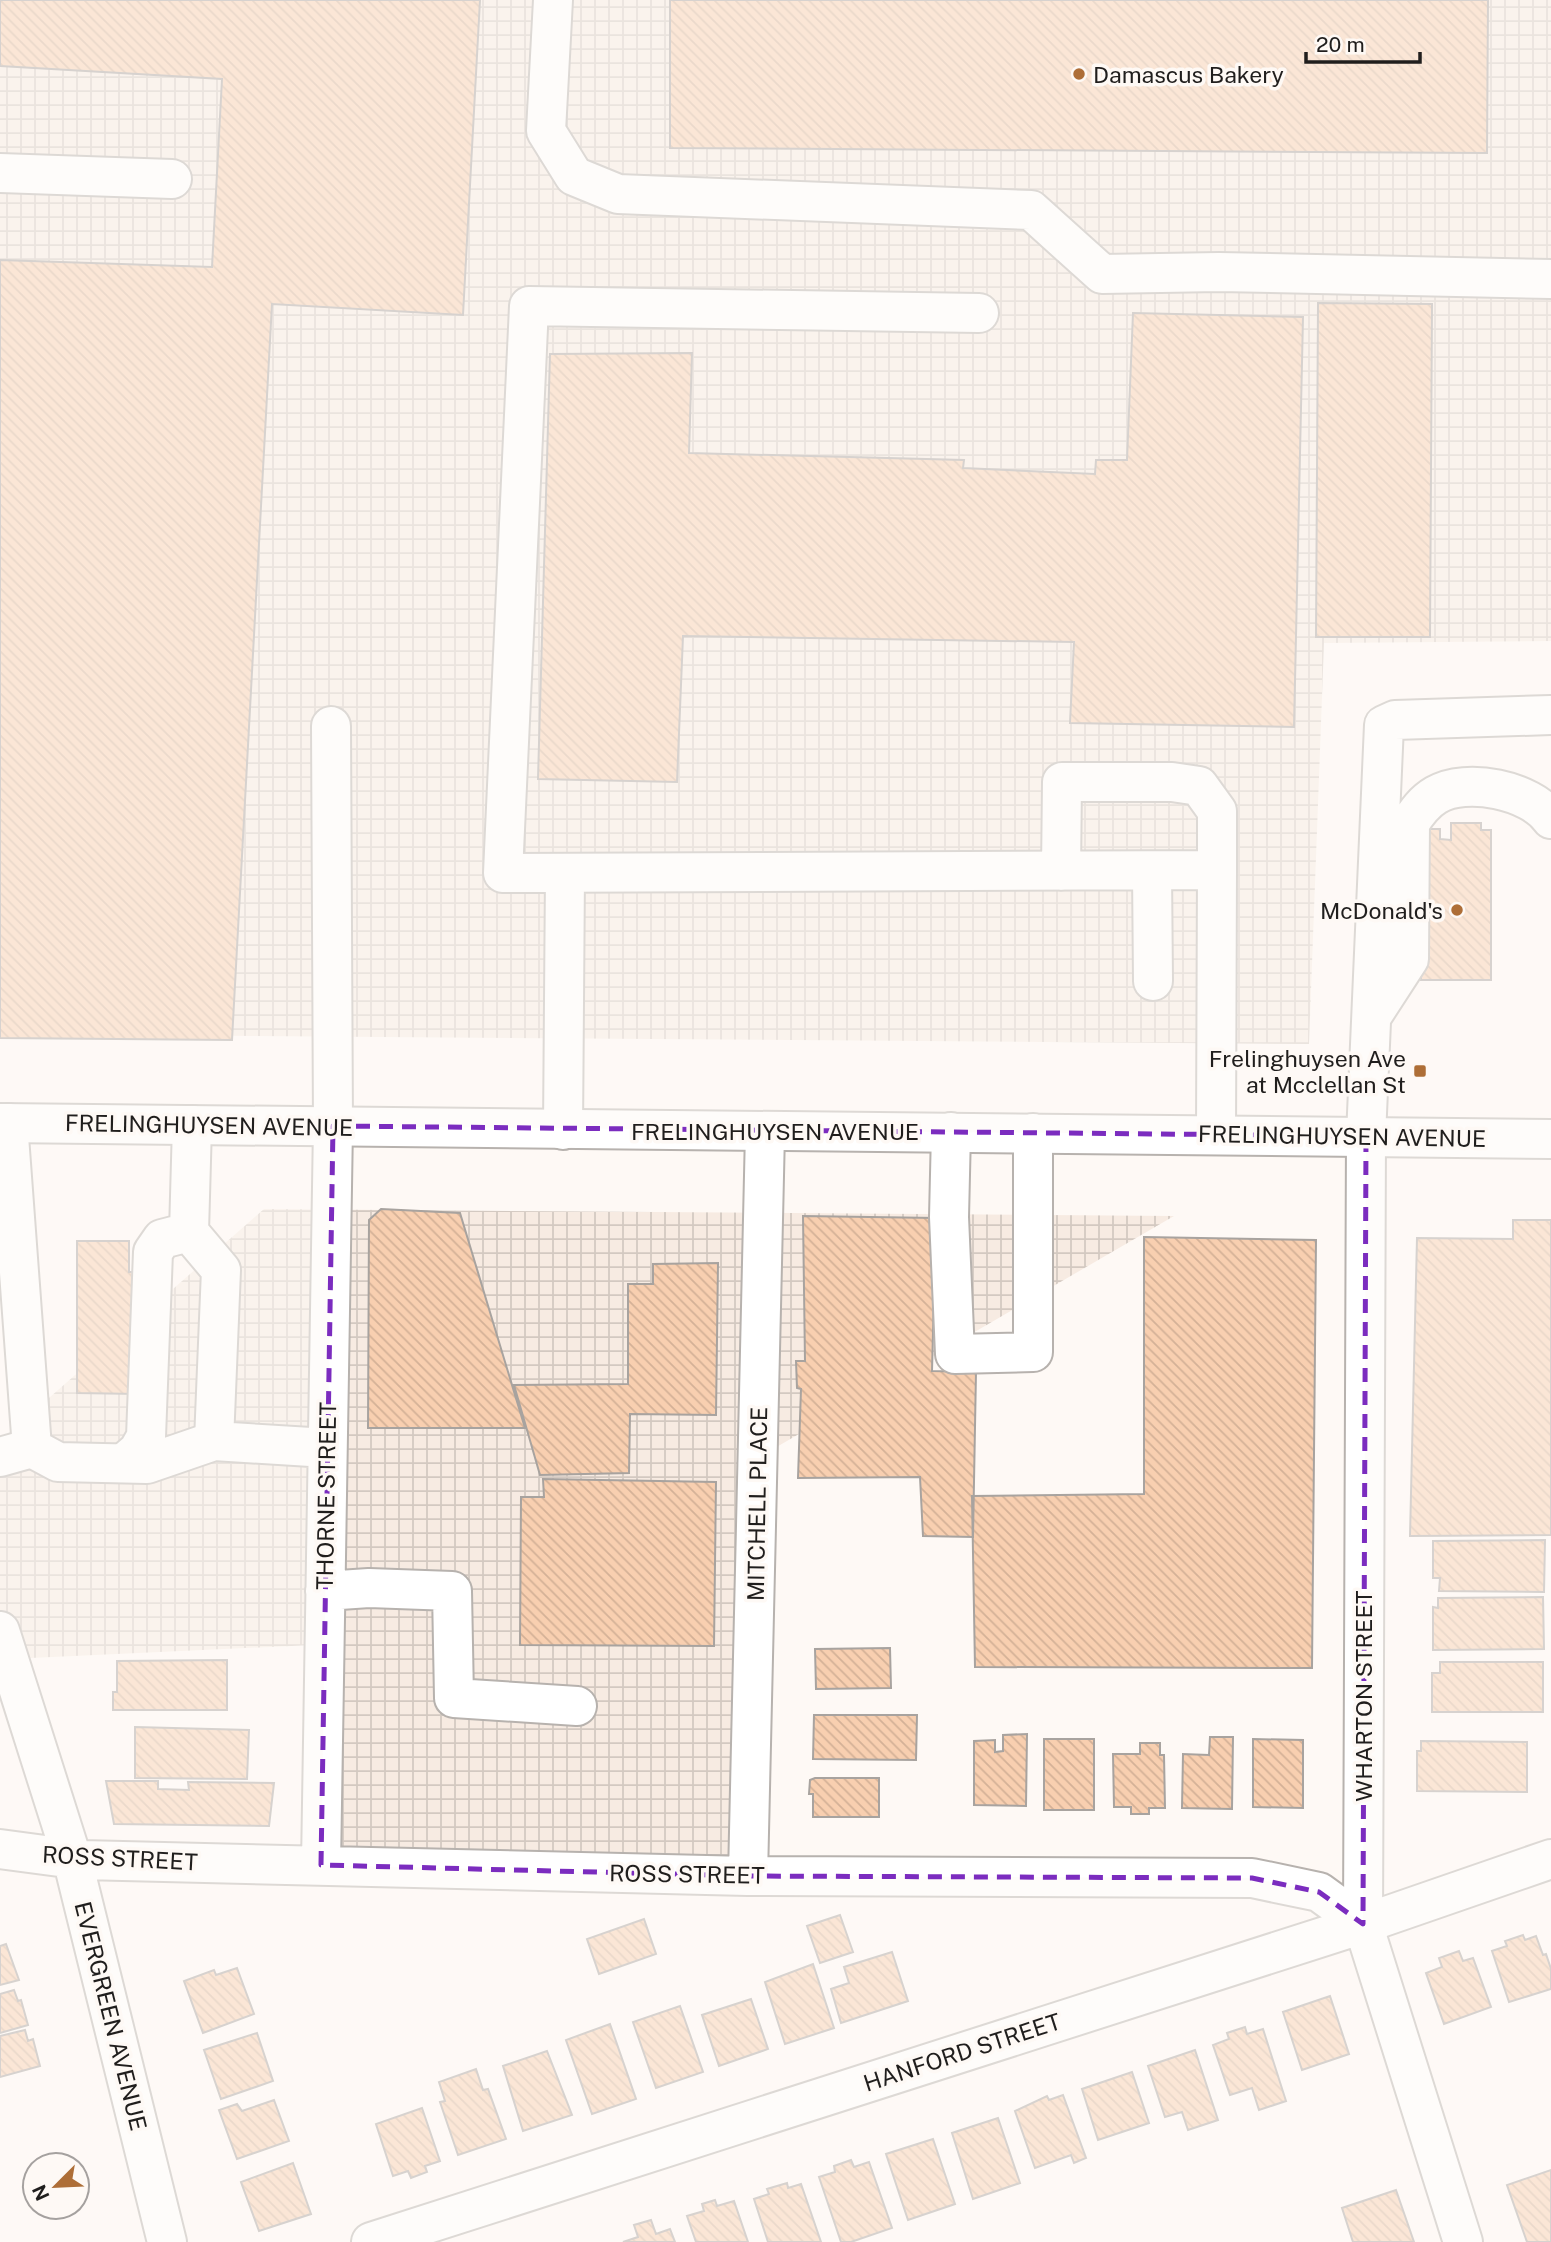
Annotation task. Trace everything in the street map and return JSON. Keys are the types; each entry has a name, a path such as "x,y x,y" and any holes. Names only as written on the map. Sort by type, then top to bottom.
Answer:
{"street":[{"path":"552,0 547,131 574,176 618,194 1031,210 1102,274 1219,272 1551,279"},
{"path":"0,173 172,179"},
{"path":"979,313 528,306 503,873 1217,870"},
{"name":"WHARTON STREET","path":"1463,2242 1363,1924 1366,1136 1384,725 1395,720 1551,715"},
{"name":"THORNE STREET","path":"321,1865 333,1126 331,726"},
{"path":"1061,871 1062,782 1172,782 1199,786 1217,811 1216,1134"},
{"path":"1371,1017 1409,959 1410,823 1418,809 1437,794 1469,788 1510,791 1543,808 1551,818"},
{"path":"1152,871 1153,981"},
{"path":"563,1130 565,873"},
{"path":"4,1123 16,1452 58,1462 147,1464 214,1441 327,1448"},
{"name":"FRELINGHUYSEN AVENUE","path":"4,1123 1551,1139"},
{"path":"192,1125 189,1232 221,1270 214,1441"},
{"name":"MITCHELL PLACE","path":"748,1876 765,1132"},
{"path":"951,1132 949,1217 955,1354 998,1355 1033,1352 1033,1133"},
{"path":"124,1463 138,1451 146,1437 153,1252 162,1239 189,1232"},
{"path":"325,1591 369,1588 452,1591 454,1698 576,1706"},
{"name":"EVERGREEN AVENUE","path":"0,1631 72,1858 167,2242"},
{"name":"ROSS STREET","path":"0,1849 72,1858 748,1876 1252,1878 1319,1892 1363,1924"},
{"name":"HANFORD STREET","path":"371,2242 1363,1924 1551,1859"}],"highlighted area":[{"path":"333,1126 1366,1136 1363,1924 1319,1892 1252,1878 748,1876 321,1865"}],"shaded area":[{"path":"0,0 1551,0 1551,641 1324,643 1309,1044 0,1034"},
{"path":"264,1209 1174,1216 761,1456 761,1882 329,1861 334,1644 9,1659 0,1627 0,1441"}],"building":[{"path":"0,0 480,0 463,315 272,304 232,1040 0,1038 0,260 212,267 222,79 0,66"},
{"name":"Damascus Bakery","path":"670,0 1488,0 1487,153 670,148"},
{"path":"1318,303 1432,304 1430,637 1316,637"},
{"path":"1133,313 1303,317 1294,727 1070,723 1074,642 683,636 677,782 538,779 550,354 692,353 689,453 964,460 963,468 1095,474 1096,460 1127,460"},
{"name":"McDonald's","path":"1451,823 1481,823 1481,830 1491,830 1491,980 1421,980 1421,829 1440,829 1440,839 1451,840"},
{"path":"381,1209 460,1213 525,1428 368,1428 369,1220"},
{"path":"803,1216 936,1218 932,1371 976,1372 973,1537 923,1536 920,1477 798,1478 801,1389 797,1388 796,1361 805,1361"},
{"path":"1513,1220 1551,1220 1551,1535 1410,1536 1417,1238 1513,1239"},
{"path":"1144,1237 1316,1240 1312,1668 975,1667 972,1496 1144,1494"},
{"path":"77,1241 129,1241 129,1272 140,1272 139,1394 77,1393"},
{"path":"718,1263 716,1415 630,1414 629,1473 540,1475 514,1385 628,1384 628,1284 653,1284 653,1264"},
{"path":"543,1479 716,1482 714,1646 520,1645 521,1497 544,1497"},
{"path":"1545,1540 1544,1592 1439,1591 1440,1578 1433,1578 1433,1541"},
{"path":"1543,1597 1544,1649 1433,1650 1433,1607 1438,1608 1438,1598"},
{"path":"890,1648 891,1688 816,1689 815,1649"},
{"path":"227,1660 227,1710 113,1710 113,1692 117,1692 117,1661"},
{"path":"1440,1662 1543,1662 1543,1712 1432,1712 1432,1673 1440,1673"},
{"path":"814,1715 917,1715 916,1760 813,1759"},
{"path":"135,1727 249,1730 247,1779 135,1778"},
{"path":"1027,1734 1026,1806 974,1805 974,1741 995,1740 995,1752 1003,1751 1003,1735"},
{"path":"1210,1737 1233,1737 1232,1809 1182,1808 1183,1754 1209,1755"},
{"path":"1044,1739 1094,1739 1094,1810 1044,1810"},
{"path":"1253,1739 1303,1740 1303,1808 1253,1807"},
{"path":"1421,1741 1527,1742 1527,1792 1417,1791 1417,1751 1421,1751"},
{"path":"1140,1743 1160,1743 1160,1755 1164,1755 1165,1808 1149,1808 1149,1814 1131,1814 1131,1807 1114,1807 1113,1754 1140,1754"},
{"path":"879,1778 879,1817 813,1817 813,1794 809,1794 810,1780"},
{"path":"106,1781 158,1781 158,1789 189,1790 188,1782 274,1783 269,1826 114,1824"},
{"path":"840,1915 853,1952 820,1963 807,1926"},
{"path":"644,1919 656,1954 599,1974 587,1939"},
{"path":"1523,1935 1525,1940 1536,1936 1543,1955 1546,1954 1551,1969 1551,1989 1509,2002 1492,1951 1507,1946 1505,1941"},
{"path":"6,1944 19,1980 0,1985 0,1946"},
{"path":"1459,1951 1463,1961 1473,1958 1491,2007 1444,2024 1426,1973 1442,1967 1439,1958"},
{"path":"892,1952 908,2001 841,2023 831,1989 849,1983 844,1967"},
{"path":"813,1964 834,2028 785,2044 765,1982"},
{"path":"237,1968 254,2014 203,2033 184,1981 214,1970 216,1975"},
{"path":"14,1990 18,2001 21,2000 28,2025 0,2033 0,1994"},
{"path":"1330,1996 1349,2054 1302,2070 1283,2012"},
{"path":"751,1999 768,2049 719,2066 702,2015"},
{"path":"680,2006 703,2072 656,2088 633,2022"},
{"path":"610,2024 636,2099 592,2114 566,2040"},
{"path":"1245,2027 1247,2034 1263,2029 1286,2101 1259,2110 1252,2088 1230,2095 1213,2045 1229,2039 1227,2033"},
{"path":"25,2030 28,2041 33,2039 40,2066 0,2077 0,2036"},
{"path":"257,2033 273,2081 221,2099 204,2050"},
{"path":"1195,2050 1218,2120 1188,2130 1182,2112 1165,2117 1148,2066"},
{"path":"547,2051 572,2115 523,2131 503,2066"},
{"path":"476,2069 483,2090 488,2089 506,2139 458,2155 440,2102 445,2101 439,2082"},
{"path":"1132,2072 1149,2123 1098,2140 1082,2089"},
{"path":"1063,2095 1086,2158 1074,2163 1071,2155 1035,2168 1015,2111 1047,2096 1049,2100"},
{"path":"274,2100 289,2141 237,2159 219,2110 237,2104 242,2111"},
{"path":"422,2108 440,2161 425,2166 427,2172 411,2178 408,2171 393,2176 376,2124"},
{"path":"998,2118 1020,2183 973,2199 952,2133"},
{"path":"933,2139 955,2204 908,2220 886,2154"},
{"path":"851,2160 854,2167 869,2162 892,2228 851,2242 841,2242 819,2177 835,2172 834,2166"},
{"path":"293,2163 311,2214 259,2231 241,2182"},
{"path":"1551,2170 1551,2242 1527,2242 1507,2185"},
{"path":"787,2183 788,2188 801,2184 821,2242 768,2242 754,2199 769,2194 767,2189"},
{"path":"1396,2190 1414,2242 1353,2242 1342,2208"},
{"path":"715,2200 717,2206 734,2201 748,2242 696,2242 687,2216 704,2211 702,2204"},
{"path":"651,2220 656,2234 670,2229 675,2242 623,2242 638,2237 634,2225"}],"place":[{"name":"Damascus Bakery","path":"1079,74"},
{"name":"McDonald's","path":"1457,910"},
{"name":"Frelinghuysen Ave at Mcclellan St","path":"1420,1071"}]}
